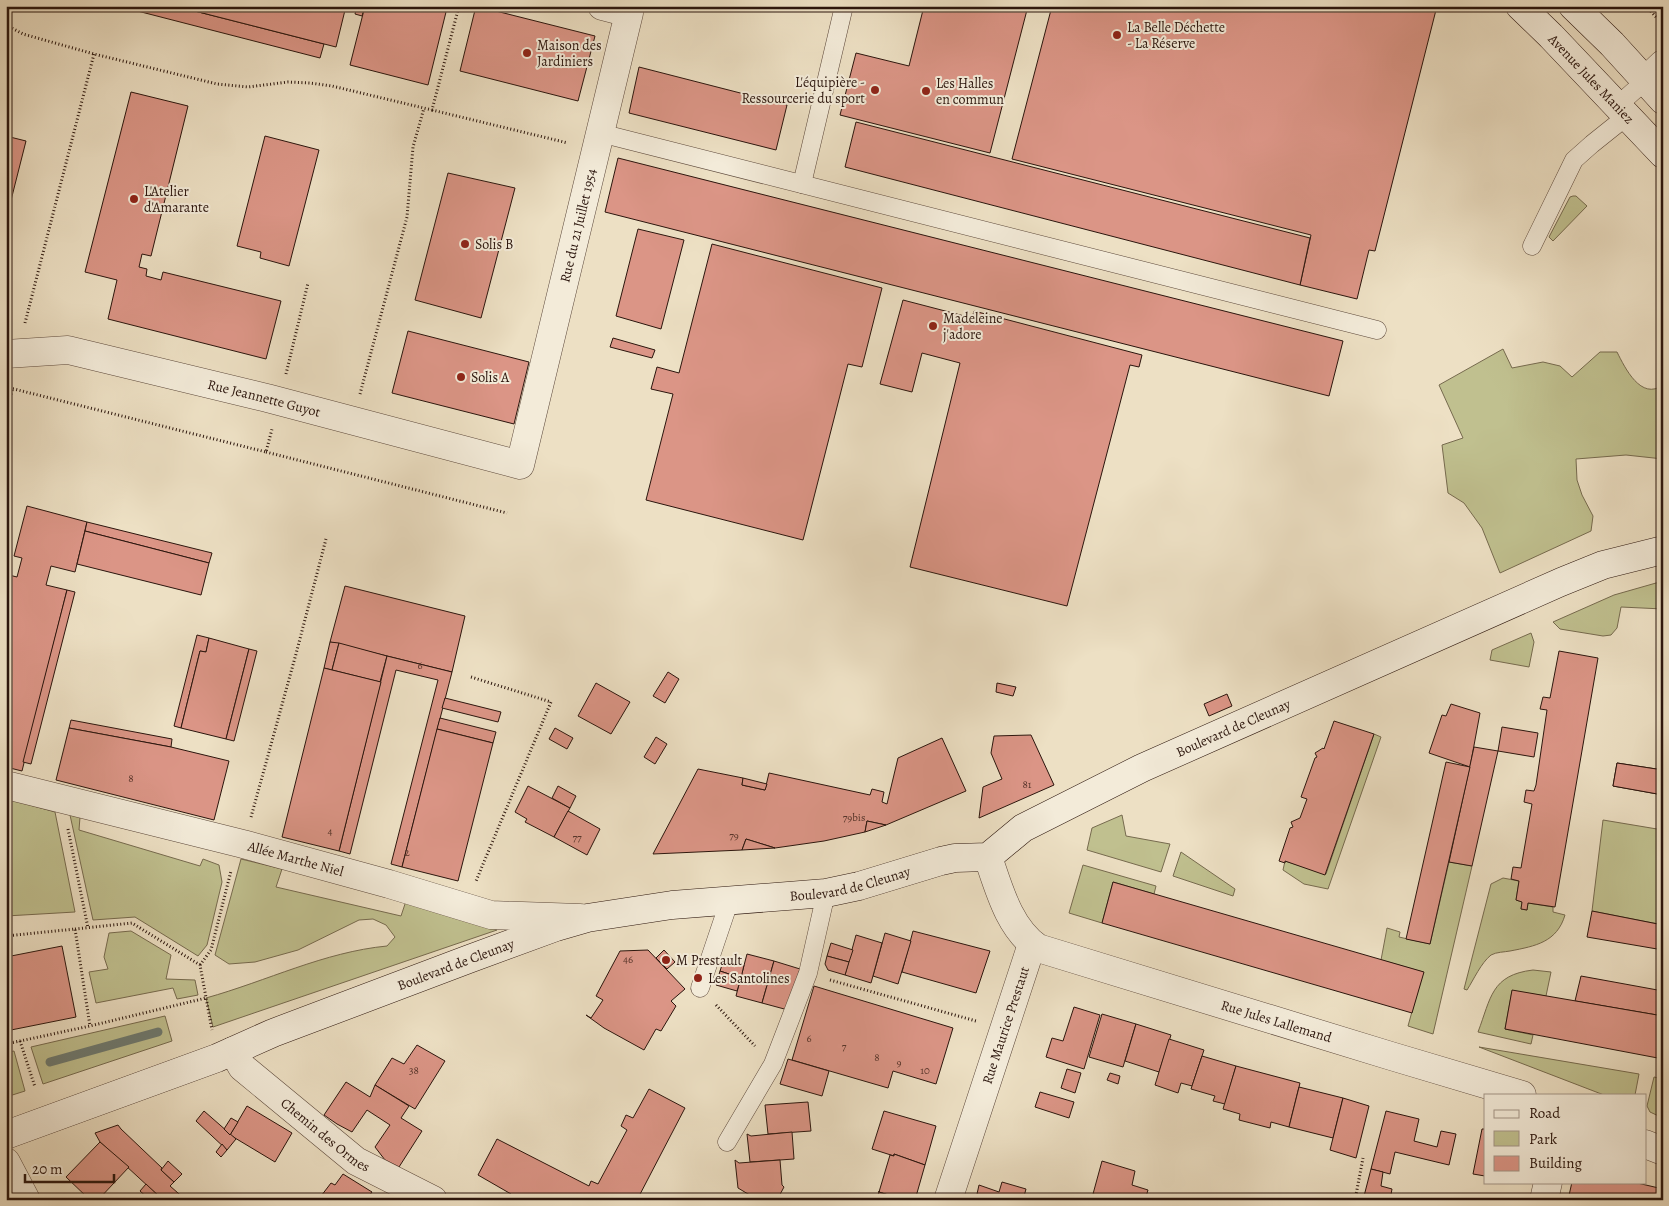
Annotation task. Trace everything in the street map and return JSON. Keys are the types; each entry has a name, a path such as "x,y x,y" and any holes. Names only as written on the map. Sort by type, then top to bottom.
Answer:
{"street":[{"name":"Rue du 21 Juillet 1954","path":"520,465 629,13 602,6"},
{"name":"Avenue Jules Maniez","path":"1520,6 1552,36 1663,154"},
{"path":"1573,6 1612,44 1657,82"},
{"name":"Rue Jeannette Guyot","path":"12,353 68,350 279,401 520,465"},
{"name":"Boulevard de Cleunay","path":"6,1135 233,1051 273,1033 469,959 586,918 672,905 826,893 859,886 941,860 988,857 1023,828 1142,768 1561,582 1603,565 1663,550"},
{"name":"Allée Marthe Niel","path":"6,785 240,843 389,884 491,916 586,918"},
{"path":"988,857 1005,905 1020,932 1032,944"},
{"name":"Rue Jules Lallemand","path":"1032,944 1038,948 1075,960 1519,1094"},
{"name":"Rue Maurice Prestaut","path":"948,1200 1032,944"},
{"name":"Chemin des Ormes","path":"233,1051 242,1067 356,1161 433,1200"},
{"path":"1646,1144 1663,1151"},
{"path":"6,1162 26,1200"},
{"path":"1544,1200 1548,1184"}],"lane":[{"path":"802,184 844,6"},
{"path":"1532,246 1574,160 1592,144 1622,111 1657,82"},
{"path":"598,141 802,184 1377,330"},
{"path":"727,1142 773,1064 808,973 826,893"},
{"path":"700,988 729,902"}],"path":[{"path":"432,110 459,6"},
{"path":"1646,6 1656,17"},
{"path":"6,25 23,34 94,54 217,84 248,87 288,82 332,86 432,110 598,141"},
{"path":"12,353 94,54"},
{"path":"353,421 407,217 413,148 424,108"},
{"path":"266,452 308,282"},
{"path":"6,387 507,513"},
{"path":"6,1044 206,998 200,965 211,950 240,843 296,654 326,539"},
{"path":"470,677 551,702 488,853"},
{"path":"62,799 88,928"},
{"path":"6,936 132,924 200,965"},
{"path":"75,929 90,1026"},
{"path":"808,973 965,1017"},
{"path":"700,988 773,1064"},
{"path":"20,1041 35,1087"},
{"path":"1355,1200 1363,1158"}],"green space":[{"path":"1576,196 1587,206 1553,241 1549,237 1570,197"},
{"path":"1503,349 1512,368 1543,362 1560,366 1572,377 1600,352 1617,352 1629,374 1641,386 1655,389 1663,385 1663,459 1626,455 1576,459 1577,480 1582,495 1593,516 1591,531 1500,573 1482,528 1464,503 1448,493 1442,445 1463,438 1439,385"},
{"path":"1663,581 1663,609 1621,607 1617,628 1611,635 1603,636 1560,629 1553,622 1614,595"},
{"path":"1531,633 1534,642 1529,667 1490,660 1492,650"},
{"path":"1374,734 1381,737 1328,889 1304,884 1283,870 1285,861 1326,874"},
{"path":"9,799 55,812 75,912 6,916 6,806"},
{"path":"70,815 80,817 79,830 200,866 203,859 219,865 222,882 207,945 198,956 135,917 93,920"},
{"path":"1122,815 1126,836 1170,844 1161,872 1087,850 1092,828"},
{"path":"1603,820 1663,830 1663,925 1592,911"},
{"path":"1181,852 1235,889 1233,896 1173,876"},
{"path":"241,859 282,869 276,887 401,916 406,901 471,917 497,930 213,1027 206,998 341,954 387,946 395,937 386,925 373,919 359,920 298,950 255,962 229,964 215,955"},
{"path":"1449,862 1472,866 1433,1034 1408,1026 1423,972 1381,960 1387,928 1400,932 1399,937 1430,944"},
{"path":"1083,865 1156,886 1154,894 1113,882 1102,923 1069,913"},
{"path":"1503,878 1519,881 1516,900 1522,902 1521,909 1527,910 1528,903 1553,907 1553,912 1565,915 1557,931 1537,945 1491,955 1487,958 1467,990 1464,989 1491,884"},
{"path":"131,931 171,955 166,979 195,980 198,995 177,999 173,988 96,1003 89,972 108,969 104,957 109,933"},
{"path":"1533,970 1551,972 1546,996 1512,991 1505,1029 1533,1035 1531,1044 1478,1032 1490,999 1501,983 1509,977"},
{"path":"165,1016 172,1041 43,1084 31,1047"},
{"path":"1479,1047 1639,1074 1635,1094 1601,1094"},
{"path":"14,1051 25,1091 6,1097 6,1053"},
{"path":"1654,1077 1663,1079 1663,1118 1650,1112 1647,1106"}],"building":[{"path":"118,6 175,6 324,44 320,58"},
{"path":"175,6 346,6 336,47"},
{"path":"357,6 365,6 362,16 355,14"},
{"path":"365,6 424,6 446,12 428,85 350,65"},
{"name":"Maison des Jardiniers","path":"476,6 595,36 578,101 460,71"},
{"name":"Les Halles en commun","path":"924,6 1028,6 990,153 840,115 856,53 909,66"},
{"path":"1052,6 1437,6 1375,251 1369,250 1357,299 1300,285 1311,235 1012,159"},
{"path":"639,67 787,105 776,150 629,113"},
{"name":"L'Atelier d'Amarante","path":"131,92 188,106 151,256 142,254 139,267 147,269 146,276 161,280 163,272 281,301 266,359 108,319 117,280 85,272"},
{"path":"856,122 1310,238 1300,285 845,167"},
{"path":"6,136 26,141 6,220"},
{"name":"L'Atelier d'Amarante","path":"265,136 319,150 289,266 260,258 261,252 237,246"},
{"path":"618,158 1343,341 1329,396 605,212"},
{"name":"Solis B","path":"448,173 515,188 481,318 415,300"},
{"path":"638,229 684,240 661,329 616,316"},
{"path":"712,244 882,288 862,367 848,364 803,540 646,500 673,394 651,389 657,367 679,373"},
{"path":"903,300 972,318 974,311 1142,355 1139,367 1130,365 1067,606 910,567 960,363 922,353 912,392 880,384"},
{"name":"Solis A","path":"408,331 529,362 514,424 392,393"},
{"path":"613,338 655,350 652,358 610,347"},
{"path":"27,506 87,522 75,572 51,566 46,585 67,590 22,771 6,767 6,586 9,575 17,577 22,558 14,556"},
{"path":"87,522 212,553 209,563 85,531"},
{"path":"85,531 209,563 201,595 77,564"},
{"path":"345,586 465,616 452,672 330,642"},
{"path":"67,590 75,592 31,764 23,762"},
{"path":"197,635 209,638 206,652 200,651 181,728 174,726"},
{"path":"209,638 249,649 226,739 181,728 200,651 206,652"},
{"path":"330,642 339,643 332,670 324,668"},
{"path":"339,643 387,656 380,682 332,670"},
{"path":"249,649 257,651 234,741 226,739"},
{"path":"1559,651 1598,658 1555,907 1528,903 1527,910 1521,909 1522,902 1516,900 1519,881 1511,879 1513,867 1521,868 1532,804 1524,802 1526,790 1534,791 1536,785 1547,710 1540,709 1543,697 1550,698"},
{"path":"387,656 452,672 402,867 391,864 438,680 396,670 350,854 339,851"},
{"path":"324,668 381,682 339,851 282,837"},
{"path":"668,672 679,679 665,703 653,696"},
{"path":"596,683 630,702 611,734 578,716"},
{"path":"997,683 1016,687 1013,696 996,692"},
{"path":"1227,694 1232,706 1209,716 1204,704"},
{"path":"445,698 501,712 498,722 442,708"},
{"path":"1451,704 1480,713 1470,767 1429,753 1442,715 1446,716"},
{"path":"440,718 496,732 493,743 437,729"},
{"path":"71,720 172,739 171,747 69,728"},
{"path":"1334,721 1374,734 1325,875 1285,861 1285,863 1279,861 1290,828 1293,827 1291,822 1300,818 1307,799 1301,797 1317,757 1315,753 1324,749"},
{"path":"1502,727 1538,733 1534,757 1498,751"},
{"path":"69,728 171,747 229,761 214,820 56,780"},
{"path":"555,728 573,738 567,749 549,739"},
{"path":"437,729 493,743 458,881 402,867"},
{"path":"1031,735 1054,785 979,818 983,787 1002,779 991,753 994,736"},
{"path":"656,737 667,744 655,764 644,757"},
{"path":"942,738 966,791 886,825 867,821 865,832 824,841 775,848 746,839 742,850 653,854 698,769 743,778 742,785 765,790 769,773 870,795 872,789 884,792 882,802 887,804 898,758"},
{"path":"1474,747 1498,751 1472,866 1449,862"},
{"path":"1446,762 1470,767 1430,944 1406,939"},
{"path":"1617,763 1663,770 1663,795 1613,786"},
{"path":"1617,763 1663,770 1663,795 1613,786"},
{"path":"743,778 767,784 765,790 742,785"},
{"path":"528,786 570,808 554,837 525,822 527,819 515,812"},
{"path":"558,786 576,796 570,808 552,798"},
{"path":"568,811 600,829 587,855 554,837"},
{"path":"867,821 886,825 865,832"},
{"path":"746,839 775,848 742,850"},
{"path":"1113,882 1424,972 1412,1013 1102,923"},
{"path":"1592,911 1663,925 1663,950 1587,937"},
{"path":"913,931 990,951 976,993 902,972"},
{"path":"885,933 911,941 898,984 873,976"},
{"path":"856,935 882,943 871,983 845,975"},
{"path":"831,943 853,950 849,962 827,956"},
{"path":"62,946 76,1017 6,1031 6,957"},
{"path":"648,950 685,989 671,1001 676,1006 661,1031 656,1029 644,1050 604,1028 586,1015 591,1018 603,1000 596,996 620,951"},
{"name":"M Prestault","path":"664,950 675,962 667,969 656,958"},
{"path":"747,954 774,961 762,1003 736,996"},
{"path":"827,956 849,962 845,975 828,970 825,964"},
{"path":"724,959 744,965 741,978 720,971"},
{"path":"774,961 800,969 788,1010 762,1003"},
{"path":"720,971 741,978 737,991 716,985"},
{"path":"1581,976 1663,991 1663,1016 1575,1001"},
{"path":"814,986 953,1028 936,1084 893,1071 888,1088 792,1060"},
{"path":"1512,990 1663,1016 1663,1059 1505,1029"},
{"path":"1074,1007 1100,1015 1084,1069 1046,1057 1052,1038 1063,1041"},
{"path":"1102,1014 1136,1024 1123,1067 1089,1057"},
{"path":"1136,1024 1171,1035 1159,1072 1125,1061"},
{"path":"1169,1039 1204,1050 1192,1086 1181,1083 1178,1093 1155,1085"},
{"path":"417,1045 445,1061 415,1109 375,1085 392,1058 404,1064"},
{"path":"1202,1056 1236,1066 1225,1104 1213,1101 1215,1096 1191,1089"},
{"path":"788,1059 829,1071 822,1096 780,1084"},
{"path":"1236,1066 1300,1083 1289,1127 1271,1122 1270,1128 1239,1120 1240,1114 1223,1109"},
{"path":"1067,1069 1081,1073 1075,1093 1061,1088"},
{"path":"1110,1073 1120,1076 1118,1084 1107,1080"},
{"path":"346,1082 370,1097 375,1085 409,1106 401,1118 422,1131 399,1167 385,1160 375,1147 390,1125 367,1110 352,1132 324,1115"},
{"path":"1299,1087 1343,1098 1333,1138 1289,1127"},
{"path":"649,1089 685,1108 637,1200 509,1200 511,1194 478,1175 497,1139 589,1186 591,1181 598,1184 627,1130 621,1126 626,1115 633,1118"},
{"path":"1040,1092 1074,1102 1069,1118 1035,1107"},
{"path":"1343,1098 1369,1106 1356,1158 1330,1150"},
{"path":"808,1102 811,1131 768,1134 765,1105"},
{"path":"247,1106 292,1133 275,1162 230,1135"},
{"path":"204,1111 236,1139 227,1150 196,1121"},
{"path":"884,1111 936,1126 925,1165 894,1154 894,1156 872,1149"},
{"path":"1386,1111 1419,1119 1414,1141 1437,1147 1441,1131 1456,1134 1449,1165 1395,1152 1390,1174 1371,1169"},
{"path":"231,1118 238,1122 230,1135 224,1129"},
{"path":"118,1125 162,1168 161,1170 174,1182 170,1186 186,1200 163,1200 100,1142 95,1133"},
{"path":"1482,1129 1484,1129 1484,1176 1473,1174"},
{"path":"792,1132 794,1159 750,1162 747,1134 751,1136"},
{"path":"100,1142 129,1167 98,1200 90,1200 66,1177"},
{"path":"222,1144 227,1150 221,1157 216,1152"},
{"path":"894,1154 925,1165 915,1200 904,1200 879,1192 890,1155 894,1156"},
{"path":"735,1160 739,1163 780,1160 782,1185 784,1187 777,1200 758,1200 738,1188"},
{"path":"168,1161 182,1174 174,1182 161,1170"},
{"path":"1102,1161 1135,1171 1132,1185 1148,1190 1145,1200 1100,1200 1101,1196 1093,1194"},
{"path":"1371,1169 1383,1172 1381,1186 1392,1189 1390,1200 1363,1200"},
{"path":"343,1174 372,1192 366,1200 318,1200 331,1183 335,1185"},
{"path":"1002,1182 1026,1189 1023,1200 996,1200 977,1194 979,1185 999,1192"},
{"path":"146,1184 163,1200 150,1200 140,1191"},
{"path":"1572,1184 1642,1184 1663,1189 1663,1200 1568,1200"},
{"path":"879,1192 904,1200 877,1200"}],"waterway":[{"path":"50,1062 158,1032"}],"place":[{"name":"La Belle Déchette - La Réserve","path":"1117,35"},
{"name":"Maison des Jardiniers","path":"527,53"},
{"name":"L'équipière - Ressourcerie du sport","path":"875,90"},
{"name":"Les Halles en commun","path":"926,91"},
{"name":"L'Atelier d'Amarante","path":"134,199"},
{"name":"Solis B","path":"465,244"},
{"name":"Madeleine j'adore","path":"933,326"},
{"name":"Solis A","path":"461,377"},
{"name":"M Prestault","path":"666,960"},
{"name":"Les Santolines","path":"698,978"}]}
